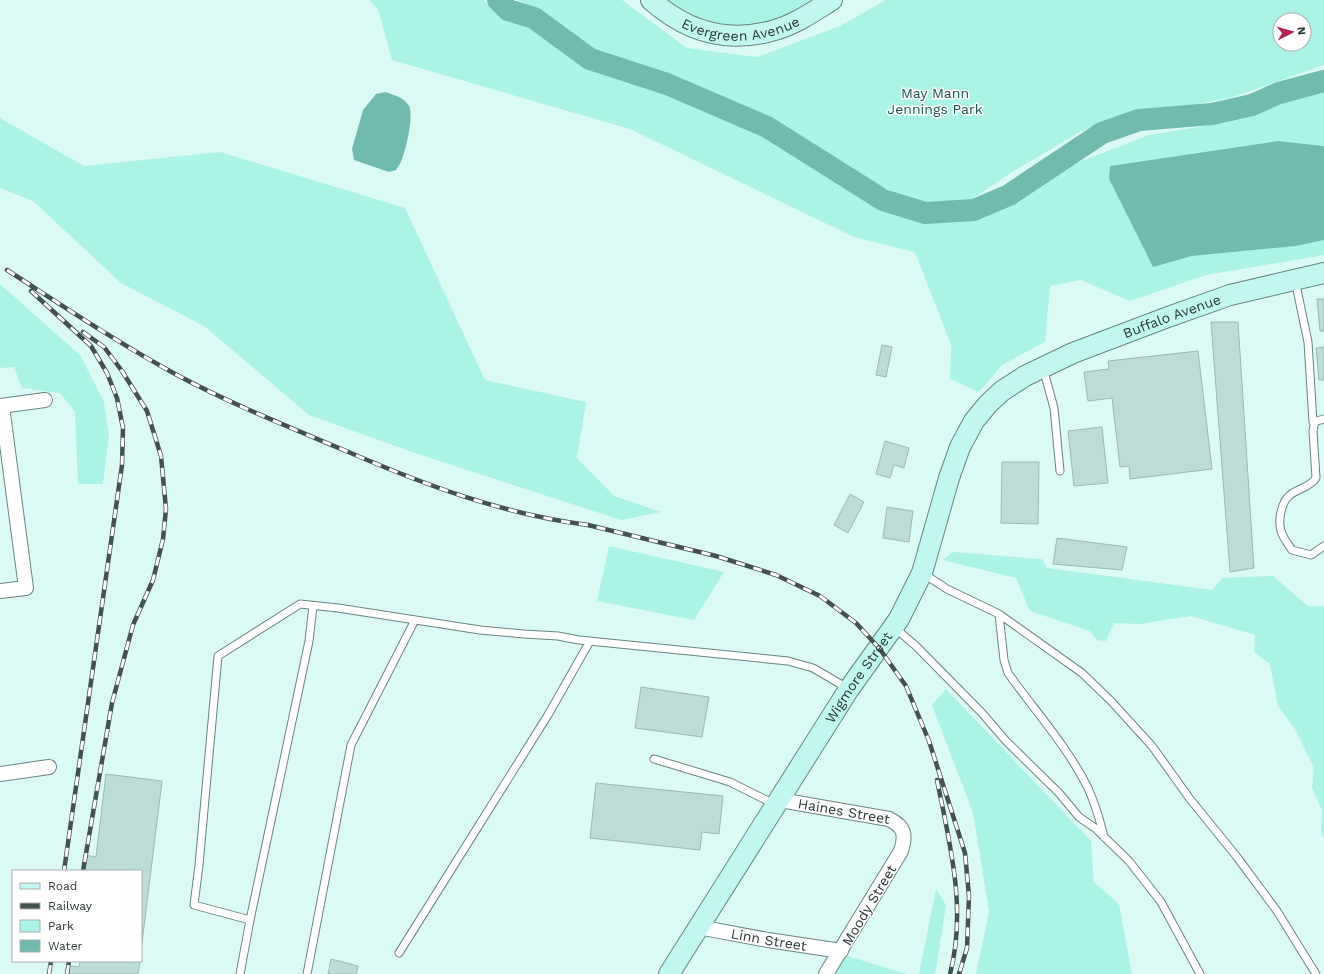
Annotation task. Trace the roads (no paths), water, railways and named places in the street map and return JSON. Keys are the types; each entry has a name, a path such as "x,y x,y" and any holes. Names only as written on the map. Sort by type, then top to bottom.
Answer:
{"street":[{"name":"Evergreen Avenue","path":"651,0 663,11 679,22 701,31 720,35 736,36 756,35 776,30 801,20 832,0"},
{"name":"Buffalo Avenue","path":"1025,376 1081,350 1223,298 1324,273"},
{"name":"Wigmore Street","path":"670,974 698,927 849,689 894,626 904,608 922,573 949,478 960,447 974,421 988,404 1002,391 1025,376"},
{"path":"0,591 26,588 1,406 45,400"},
{"path":"0,774 49,767"},
{"name":"Haines Street","path":"778,803 889,819 896,823 904,832"},
{"name":"Moody Street","path":"826,974 901,851 904,842 904,832"},
{"name":"Linn Street","path":"698,927 768,940 841,951"}],"lane":[{"path":"1295,280 1308,342 1313,422 1315,421"},
{"path":"1043,368 1054,408 1060,471"},
{"path":"1315,421 1324,419"},
{"path":"1315,421 1313,431 1316,478 1313,483 1306,488 1290,495 1283,506 1280,517 1280,530 1292,550 1311,555 1324,546"},
{"path":"922,573 947,589 999,614 1082,673 1111,702 1152,746 1190,799 1237,857 1277,911 1316,974"},
{"path":"250,920 194,905 218,656 300,604 338,608 480,630 558,636 590,641 788,661 813,668 849,689"},
{"path":"240,974 309,641 313,606"},
{"path":"999,614 1004,660 1008,673 1059,741 1076,768 1098,811 1104,838"},
{"path":"307,974 350,745 416,620"},
{"path":"894,626 916,646 982,713 1006,741 1059,793 1079,817 1095,828 1129,861 1161,902 1200,974"},
{"path":"399,953 548,715 590,641"},
{"path":"654,759 730,782 778,803"}],"water":[{"path":"385,92 404,100 409,106 411,117 402,160 396,170 389,172 354,160 352,149 363,110 376,94"},
{"path":"1278,141 1324,146 1324,240 1296,246 1192,256 1153,267 1109,179 1110,166"}],"waterway":[{"path":"498,0 508,10 534,18 590,59 667,84 767,127 883,200 925,213 974,210 1009,195 1102,133 1139,120 1212,114 1252,105 1279,93 1324,81"}],"railway":[{"path":"7,270 112,337 197,386 260,415 405,475 464,497 494,506 525,514 588,525 716,556 776,575 820,596 856,623 879,648 906,686 929,741 965,853 969,896 967,948 959,974"},
{"path":"31,291 91,346 107,373 117,398 123,428 122,465 64,870"},
{"path":"83,332 104,347 122,371 147,411 161,456 166,509 163,539 153,580 133,625 112,703 83,870"},
{"path":"937,780 955,877 957,901 955,950 950,974"},
{"path":"49,974 51,962"},
{"path":"67,974 69,962"}],"park label":[{"name":"May Mann Jennings Park","path":"935,102"}]}
